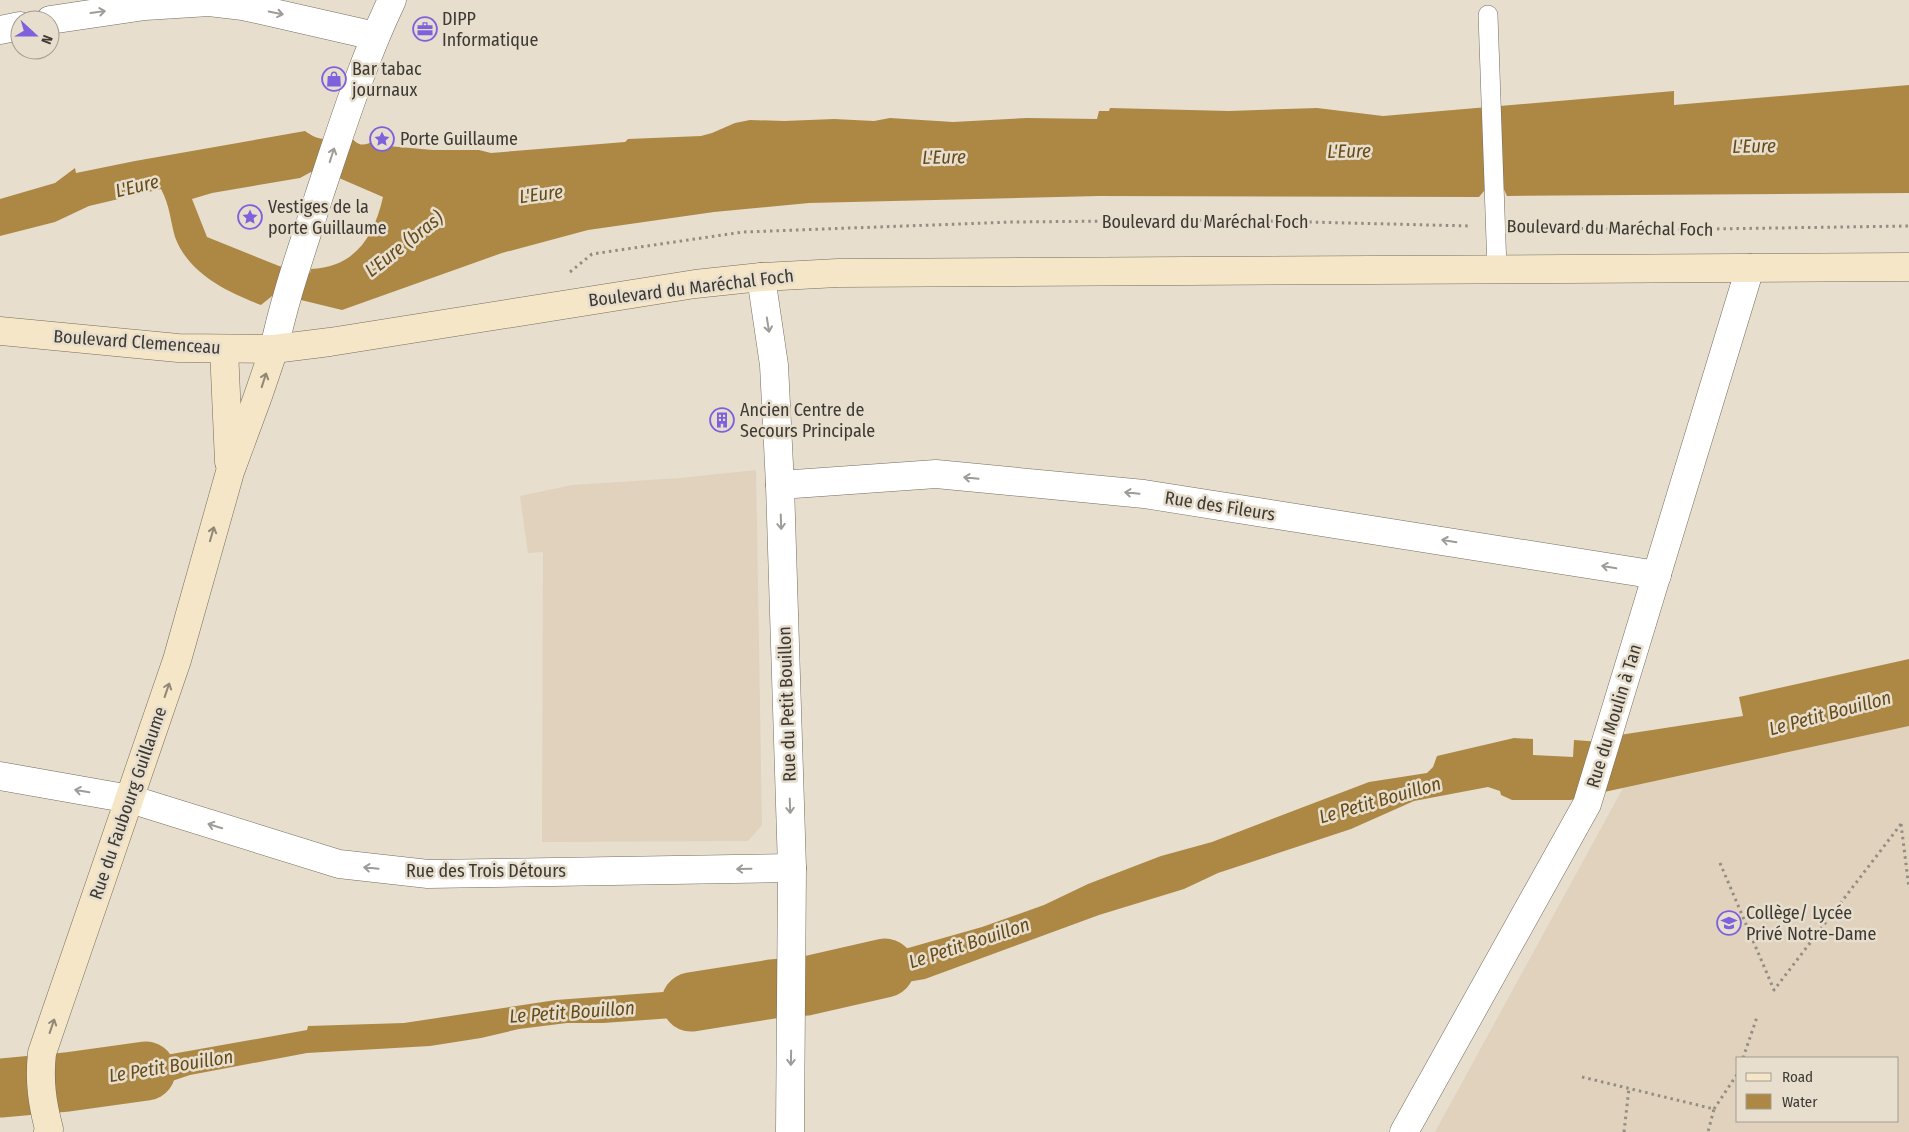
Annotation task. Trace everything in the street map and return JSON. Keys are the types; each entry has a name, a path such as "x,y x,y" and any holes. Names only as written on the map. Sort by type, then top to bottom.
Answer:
{"main road":[{"name":"Boulevard du Maréchal Foch","path":"274,349 330,342 695,284 760,277 838,273 1909,267"},
{"name":"Boulevard Clemenceau","path":"0,331 178,348 274,349"},
{"name":"Rue du Faubourg Guillaume","path":"224,349 230,472"},
{"name":"Rue du Faubourg Guillaume","path":"50,1131 42,1102 40,1073 42,1053 177,660 230,472 274,349"}],"street":[{"path":"274,349 283,307 342,126 375,36 392,0"},
{"path":"60,19 145,6 209,2 243,6 375,36"},
{"name":"Rue du Moulin à Tan","path":"1404,1132 1587,804 1750,268"},
{"name":"Rue du Petit Bouillon","path":"760,277 774,365 780,485 792,868 790,1132"},
{"name":"Rue des Fileurs","path":"780,485 936,474 1144,494 1657,575"},
{"name":"Rue des Trois Détours","path":"0,776 130,799 339,864 428,874 792,868"}],"lane":[{"path":"1488,15 1497,269"}],"path":[{"name":"Boulevard du Maréchal Foch","path":"568,273 592,254 752,232 1014,222 1225,220 1644,230 1909,226"},
{"path":"1720,863 1774,990 1901,824 1909,888"},
{"path":"1743,1057 1757,1016"},
{"path":"1708,1132 1714,1108 1736,1076"},
{"path":"1582,1078 1714,1108"},
{"path":"1624,1132 1629,1088"}],"shaded area":[{"path":"756,470 762,825 748,841 542,842 543,552 528,553 520,496 572,485 680,478"},
{"name":"Collège/ Lycée Privé Notre-Dame","path":"1909,726 1909,1132 1435,1132 1623,788"}],"water":[{"path":"1909,85 1909,193 1507,196 1502,185 1489,185 1479,197 1099,196 809,203 714,212 588,230 502,253 342,310 301,300 272,296 261,305 235,294 210,280 189,261 181,250 175,237 168,207 161,189 89,206 55,222 0,236 0,199 55,183 75,168 76,173 305,131 321,139 347,132 353,140 362,145 370,143 376,137 389,141 388,146 433,150 479,150 491,153 625,142 628,139 701,136 735,123 750,120 834,119 874,121 890,118 953,122 1027,118 1097,119 1099,111 1109,111 1110,108 1229,111 1317,108 1383,116 1674,91 1674,105","holes":["311,172 339,178 383,197 379,211 368,237 351,256 340,263 311,269 310,273 279,266 207,237 192,199 212,193 300,178"]},
{"path":"1909,659 1909,726 1595,794 1613,736 1743,716 1739,697"},
{"path":"1514,738 1533,739 1533,755 1573,757 1574,740 1601,742 1585,798 1570,800 1512,800 1501,795 1500,791 1488,787 1414,801 1351,829 1218,873 1184,889 1099,915 925,979 814,998 813,1004 806,1004 805,964 811,963 812,966 894,952 982,927 1044,905 1088,884 1161,856 1212,842 1369,782 1427,773 1433,767 1437,756"},
{"path":"766,971 772,971 772,1008 768,1010 767,1005 715,1015 603,1023 567,1023 519,1029 481,1038 430,1046 307,1053 190,1075 172,1081 162,1094 106,1097 68,1094 66,1066 149,1058 307,1030 308,1026 404,1023 556,1000 690,990 766,974"},
{"path":"24,1069 27,1099 0,1101 0,1074"}],"waterway":[{"name":"Le Petit Bouillon","path":"691,1002 772,989 806,986 885,968"},
{"name":"Le Petit Bouillon","path":"0,1088 67,1082 146,1071"}],"place":[{"name":"DIPP Informatique","path":"425,29"},
{"name":"Bar tabac journaux","path":"334,79"},
{"name":"Porte Guillaume","path":"382,139"},
{"name":"Vestiges de la porte Guillaume","path":"250,217"},
{"name":"Ancien Centre de Secours Principale","path":"722,420"},
{"name":"Collège/ Lycée Privé Notre-Dame","path":"1729,923"}],"water label":[{"name":"L'Eure","path":"1754,146"},
{"name":"L'Eure","path":"1349,151"},
{"name":"L'Eure","path":"944,157"},
{"name":"L'Eure","path":"137,186"},
{"name":"L'Eure","path":"541,194"},
{"name":"L'Eure (bras)","path":"404,244"}]}
